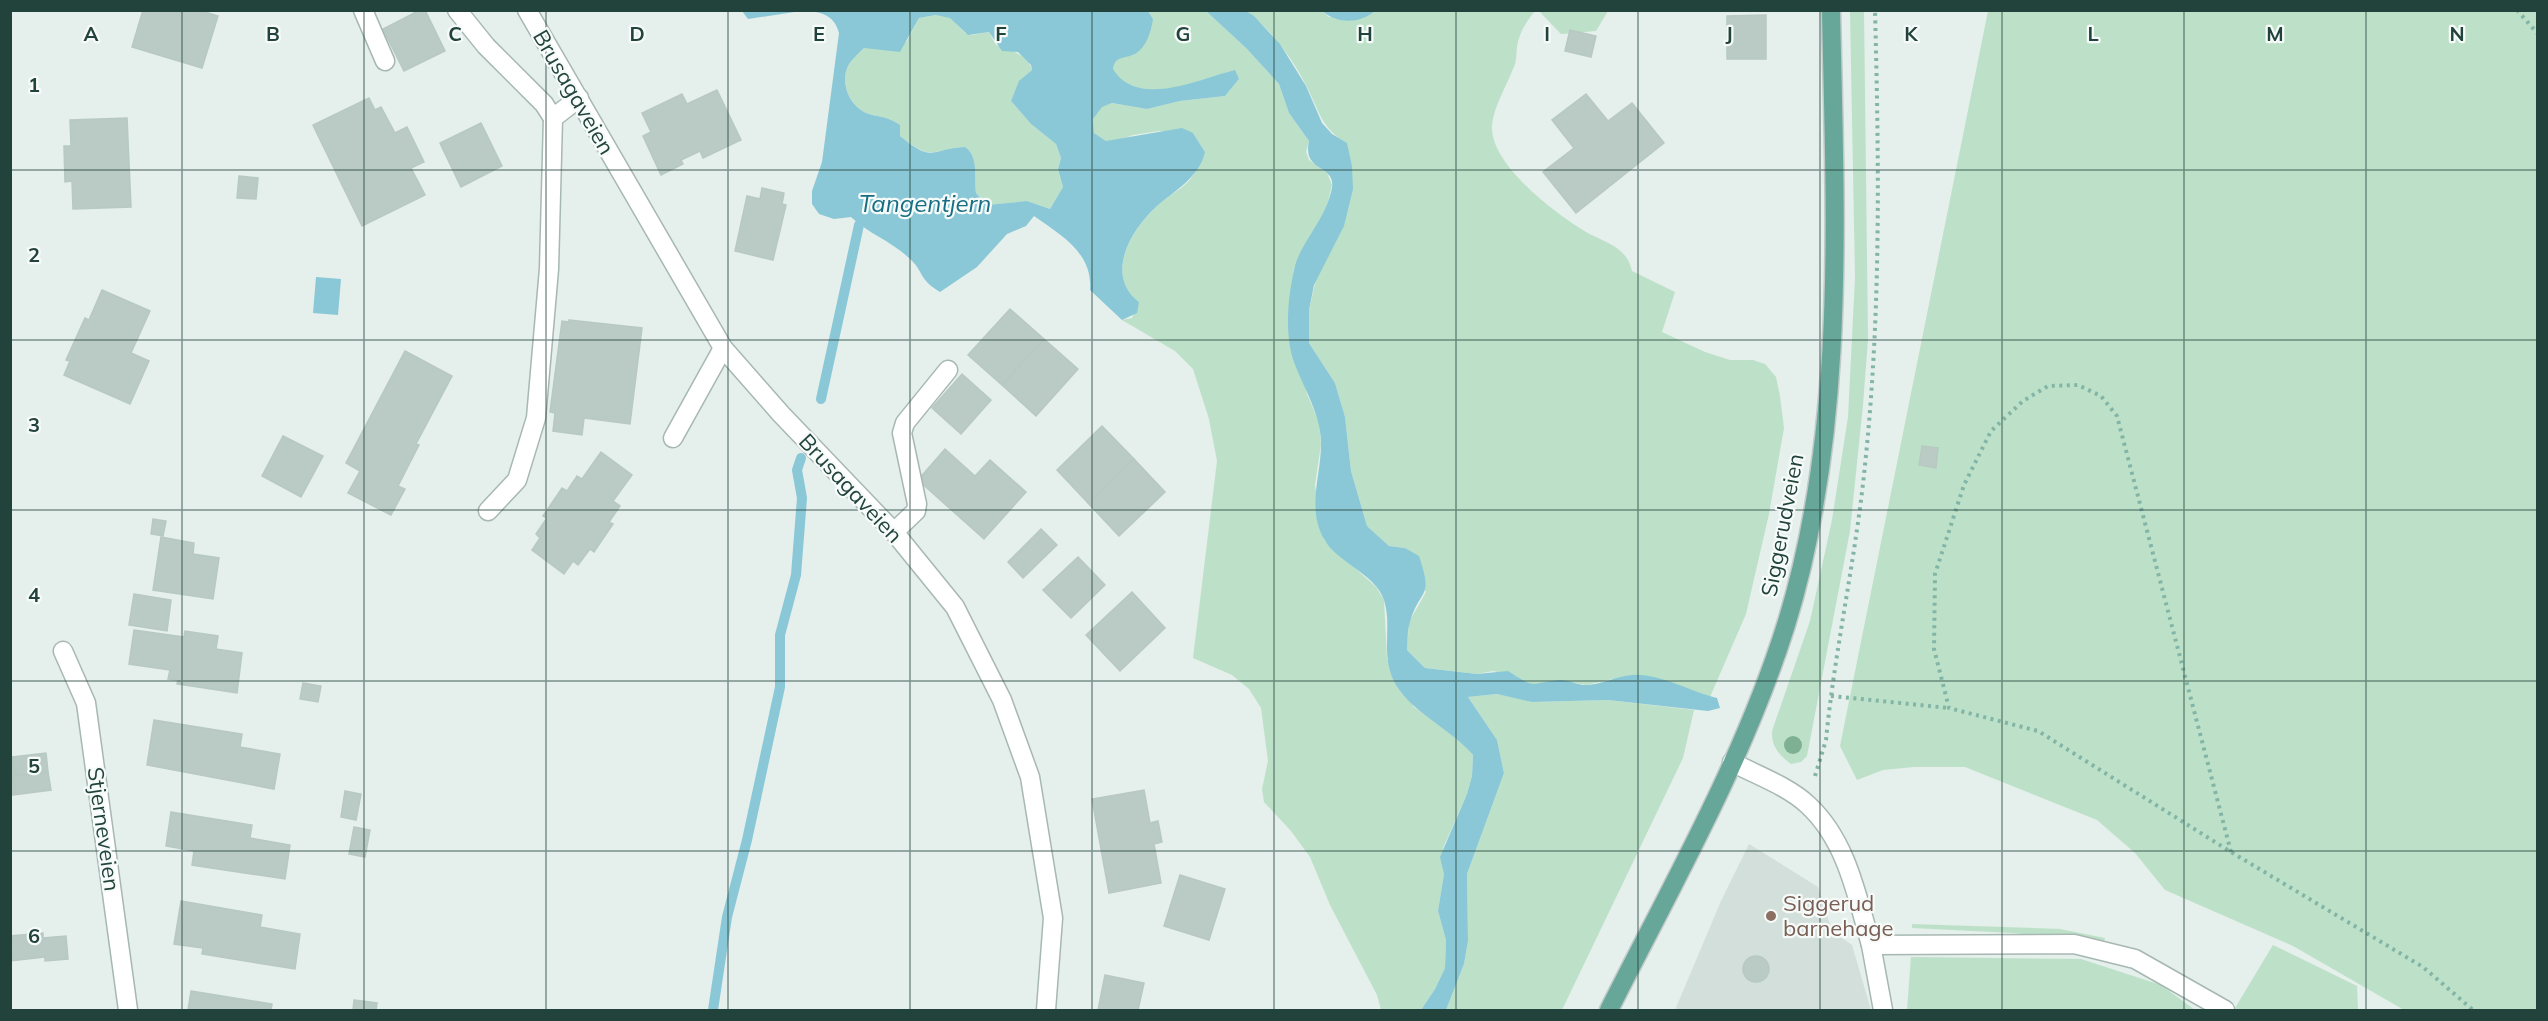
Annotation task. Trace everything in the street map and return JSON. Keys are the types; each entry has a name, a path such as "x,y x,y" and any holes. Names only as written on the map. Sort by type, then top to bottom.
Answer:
{"main road":[{"name":"Siggerudveien","path":"1609,1011 1732,762 1786,623 1806,546 1820,459 1833,305 1831,10"}],"street":[{"path":"363,10 386,61"},
{"name":"Brusagaveien","path":"457,10 486,46 544,104 553,118"},
{"name":"Brusagaveien","path":"527,10 723,348 781,414 894,532 956,607 1002,700 1030,777 1053,918 1046,1011"},
{"path":"488,511 517,480 536,418 549,269 553,118 579,98"},
{"path":"673,438 723,348"},
{"path":"894,532 916,511 917,504 902,433 905,423 948,370"},
{"name":"Stjerneveien","path":"63,651 86,703 128,1011"},
{"path":"1732,762 1808,804 1834,837 1844,856 1871,945 1883,1011"},
{"path":"1871,945 2074,944 2135,959 2225,1011"}],"path":[{"path":"1808,804 1826,740 1865,468 1875,355 1879,188 1875,10"},
{"path":"2517,10 2538,34"},
{"path":"1949,708 1934,649 1935,574 1964,485 1991,431 2023,401 2048,386 2078,385 2100,396 2117,416 2231,852"},
{"path":"1831,696 1949,708 2038,731 2231,852 2423,967 2473,1011"}],"shaded area":[{"name":"Siggerud barnehage","path":"1749,844 1818,887 1832,931 1852,945 1871,1010 1675,1010 1721,901"}],"green space":[{"path":"1148,11 1206,11 1246,48 1279,84 1289,113 1309,141 1306,152 1309,160 1327,173 1332,185 1327,206 1294,268 1288,317 1307,394 1319,422 1321,444 1315,485 1324,540 1376,587 1384,600 1387,659 1414,707 1456,736 1473,755 1472,776 1467,794 1443,848 1444,874 1438,911 1446,940 1445,968 1421,1010 1381,1010 1377,995 1330,905 1310,857 1291,831 1264,802 1262,789 1268,761 1261,708 1249,689 1232,675 1193,658 1217,461 1209,419 1193,369 1175,351 1122,320 1132,318 1139,302 1129,291 1123,279 1122,266 1130,240 1138,228 1156,207 1189,181 1205,152 1193,133 1159,131 1133,135 1115,142 1106,141 1094,133 1093,119 1102,106 1112,103 1147,109 1180,101 1225,96 1239,79 1229,72 1197,83 1158,90 1137,89 1126,84 1112,69 1113,65 1123,57 1134,55 1153,19"},
{"path":"1246,11 1322,11 1329,17 1375,11 1535,11 1521,32 1515,64 1493,118 1494,140 1501,156 1542,201 1586,232 1621,251 1626,256 1632,271 1675,292 1662,332 1705,352 1730,360 1753,360 1765,364 1776,377 1784,428 1769,514 1746,614 1710,697 1659,680 1632,675 1586,685 1560,680 1536,685 1522,682 1516,676 1493,671 1477,674 1425,668 1407,650 1409,622 1426,592 1405,548 1389,546 1367,526 1351,471 1345,417 1335,383 1309,343 1309,310 1347,144 1326,125 1301,76 1281,45"},
{"path":"1539,11 1608,11 1596,31 1561,34"},
{"path":"1850,11 1864,11 1868,340 1863,405 1850,531 1807,756 1801,762 1791,764 1777,750 1772,731 1810,621 1832,520 1848,417 1855,278"},
{"path":"1988,11 2537,11 2537,1010 2404,1010 2293,946 2165,890 2135,853 2097,820 1965,767 1914,767 1883,770 1857,780 1840,746"},
{"path":"936,15 950,17 965,33 972,35 989,32 996,45 1017,53 1030,65 1032,70 1024,77 1011,101 1031,124 1056,144 1061,158 1058,169 1063,187 1050,209 1027,201 988,205 976,193 974,162 965,147 926,152 900,136 900,125 889,119 864,112 850,98 846,86 846,72 851,61 864,48 874,47 893,51 907,41 919,18"},
{"path":"1498,694 1532,702 1608,700 1694,710 1683,758 1562,1010 1446,1010 1464,964 1468,941 1467,874 1504,773 1497,740 1468,697"},
{"path":"1912,924 2060,929 2105,938 2104,942 2013,933 1912,928"},
{"path":"2273,945 2357,986 2358,1010 2239,1010 2235,1008"},
{"path":"1911,957 2081,959 2161,985 2195,1010 1907,1010"}],"water":[{"path":"742,10 801,11 748,19"},
{"name":"Tangentjern","path":"810,11 1148,11 1153,19 1150,34 1145,43 1135,54 1118,59 1114,65 1113,69 1124,81 1137,87 1170,88 1235,70 1239,79 1225,96 1180,101 1147,109 1112,103 1102,107 1093,119 1094,133 1106,141 1182,128 1193,133 1205,152 1192,176 1156,207 1130,240 1122,266 1123,279 1129,291 1139,302 1137,313 1122,320 1090,290 1090,277 1081,255 1064,238 1034,216 1026,226 1007,234 977,267 940,292 924,279 914,263 902,252 851,217 834,219 819,214 812,204 812,191 822,162 839,33 832,20","holes":["936,15 950,18 968,35 989,32 1002,51 1018,52 1031,65 1032,70 1019,81 1011,101 1031,124 1056,144 1061,158 1058,169 1063,187 1050,209 1027,201 987,205 976,193 974,162 965,147 932,153 920,150 900,136 900,125 889,119 864,112 850,98 846,86 846,73 851,61 864,48 900,52 919,18"]},
{"path":"1206,11 1246,11 1254,16 1280,44 1306,86 1322,123 1332,134 1347,143 1352,166 1353,189 1344,226 1314,285 1309,310 1309,343 1335,383 1345,417 1351,471 1367,526 1389,546 1405,548 1419,556 1425,587 1409,625 1407,650 1425,668 1477,674 1508,671 1532,684 1562,680 1586,685 1632,675 1653,677 1717,698 1720,708 1708,711 1608,700 1532,702 1497,694 1468,697 1497,740 1504,773 1467,874 1468,941 1464,964 1446,1010 1421,1010 1445,968 1446,940 1438,911 1444,874 1440,857 1467,794 1472,776 1473,755 1464,745 1412,704 1396,685 1388,663 1384,600 1373,582 1330,547 1319,527 1315,503 1321,453 1320,430 1314,408 1292,356 1288,313 1297,260 1329,200 1332,180 1310,158 1309,141 1289,113 1279,84 1246,48"},
{"path":"1322,11 1375,11 1362,18 1348,21 1335,18"},
{"path":"316,277 341,279 338,315 313,313"}],"building":[{"path":"143,10 199,10 218,16 202,68 132,47"},
{"path":"420,10 425,10 445,51 404,71 383,29"},
{"path":"1766,15 1766,59 1727,59 1727,16"},
{"path":"1570,30 1596,36 1591,57 1565,51"},
{"path":"717,90 741,140 703,158 700,151 681,160 683,164 661,175 643,136 651,132 642,113 682,94 687,104"},
{"path":"1586,94 1608,121 1632,103 1664,143 1576,213 1543,172 1574,148 1552,120"},
{"path":"369,98 375,110 381,107 395,133 407,127 424,162 411,168 425,195 362,226 313,125"},
{"path":"127,118 131,207 73,209 72,181 65,182 64,146 71,146 70,120"},
{"path":"481,123 502,166 461,187 440,143"},
{"path":"239,176 258,178 256,199 237,198"},
{"path":"762,188 784,193 782,204 786,205 773,260 735,251 747,196 760,199"},
{"path":"102,290 150,311 131,353 149,361 130,404 64,375 70,361 66,360 85,318 89,320"},
{"path":"1010,309 1044,339 1002,385 968,355"},
{"path":"569,320 642,328 630,424 584,418 582,435 553,431 555,413 550,412 562,321 569,322"},
{"path":"1044,339 1078,369 1036,416 1002,385"},
{"path":"405,351 452,376 416,444 419,445 398,486 405,489 391,515 348,493 360,471 346,463"},
{"path":"962,374 991,400 961,434 932,408"},
{"path":"1102,426 1134,459 1088,503 1057,470"},
{"path":"283,436 323,456 301,497 262,476"},
{"path":"1922,446 1938,448 1936,468 1919,465"},
{"path":"945,449 975,476 990,460 1026,492 984,539 918,480"},
{"path":"601,452 632,475 613,501 620,506 609,522 613,524 594,552 590,549 578,565 573,561 564,574 532,550 540,538 536,534 547,518 543,516 562,488 567,491 577,476 582,479"},
{"path":"1134,459 1165,492 1119,536 1088,503"},
{"path":"153,519 166,521 163,536 151,534"},
{"path":"1041,529 1057,545 1023,578 1008,562"},
{"path":"161,537 194,543 193,554 219,558 213,599 153,590"},
{"path":"1078,557 1105,585 1071,618 1043,590"},
{"path":"1132,592 1165,628 1120,671 1086,635"},
{"path":"134,594 171,600 167,631 129,625"},
{"path":"134,630 184,637 185,631 218,636 216,649 242,653 237,693 177,684 178,680 168,679 170,670 129,664"},
{"path":"303,683 321,686 318,702 300,699"},
{"path":"154,720 242,734 240,747 280,754 274,789 147,765"},
{"path":"46,753 48,772 16,776 13,757"},
{"path":"10,756 13,757 16,776 10,777"},
{"path":"48,772 51,790 13,795 15,793 14,776"},
{"path":"14,776 15,793 10,794 10,777"},
{"path":"1144,790 1150,823 1158,821 1162,842 1154,844 1161,883 1109,893 1092,799"},
{"path":"345,791 361,794 356,820 341,817"},
{"path":"171,812 252,825 250,838 290,845 285,879 192,865 194,851 166,846"},
{"path":"354,827 370,830 365,857 349,854"},
{"path":"1180,875 1225,889 1209,940 1164,926"},
{"path":"181,901 262,915 260,927 300,934 295,969 202,954 203,948 174,944"},
{"path":"43,933 43,938 66,936 68,959 45,961 45,957 10,961 10,936"},
{"path":"1756,956 1765,960 1769,969 1765,978 1756,982 1747,978 1743,969 1747,960"},
{"path":"1105,975 1144,983 1138,1010 1098,1010"},
{"path":"191,991 272,1004 271,1010 188,1010"},
{"path":"354,1000 377,1003 376,1010 353,1010"}],"waterway":[{"path":"821,399 859,225"},
{"path":"713,1010 727,917 747,840 780,687 780,635 796,575 802,498 797,470 801,458"}],"place":[{"name":"Siggerud barnehage","path":"1771,916"}]}
